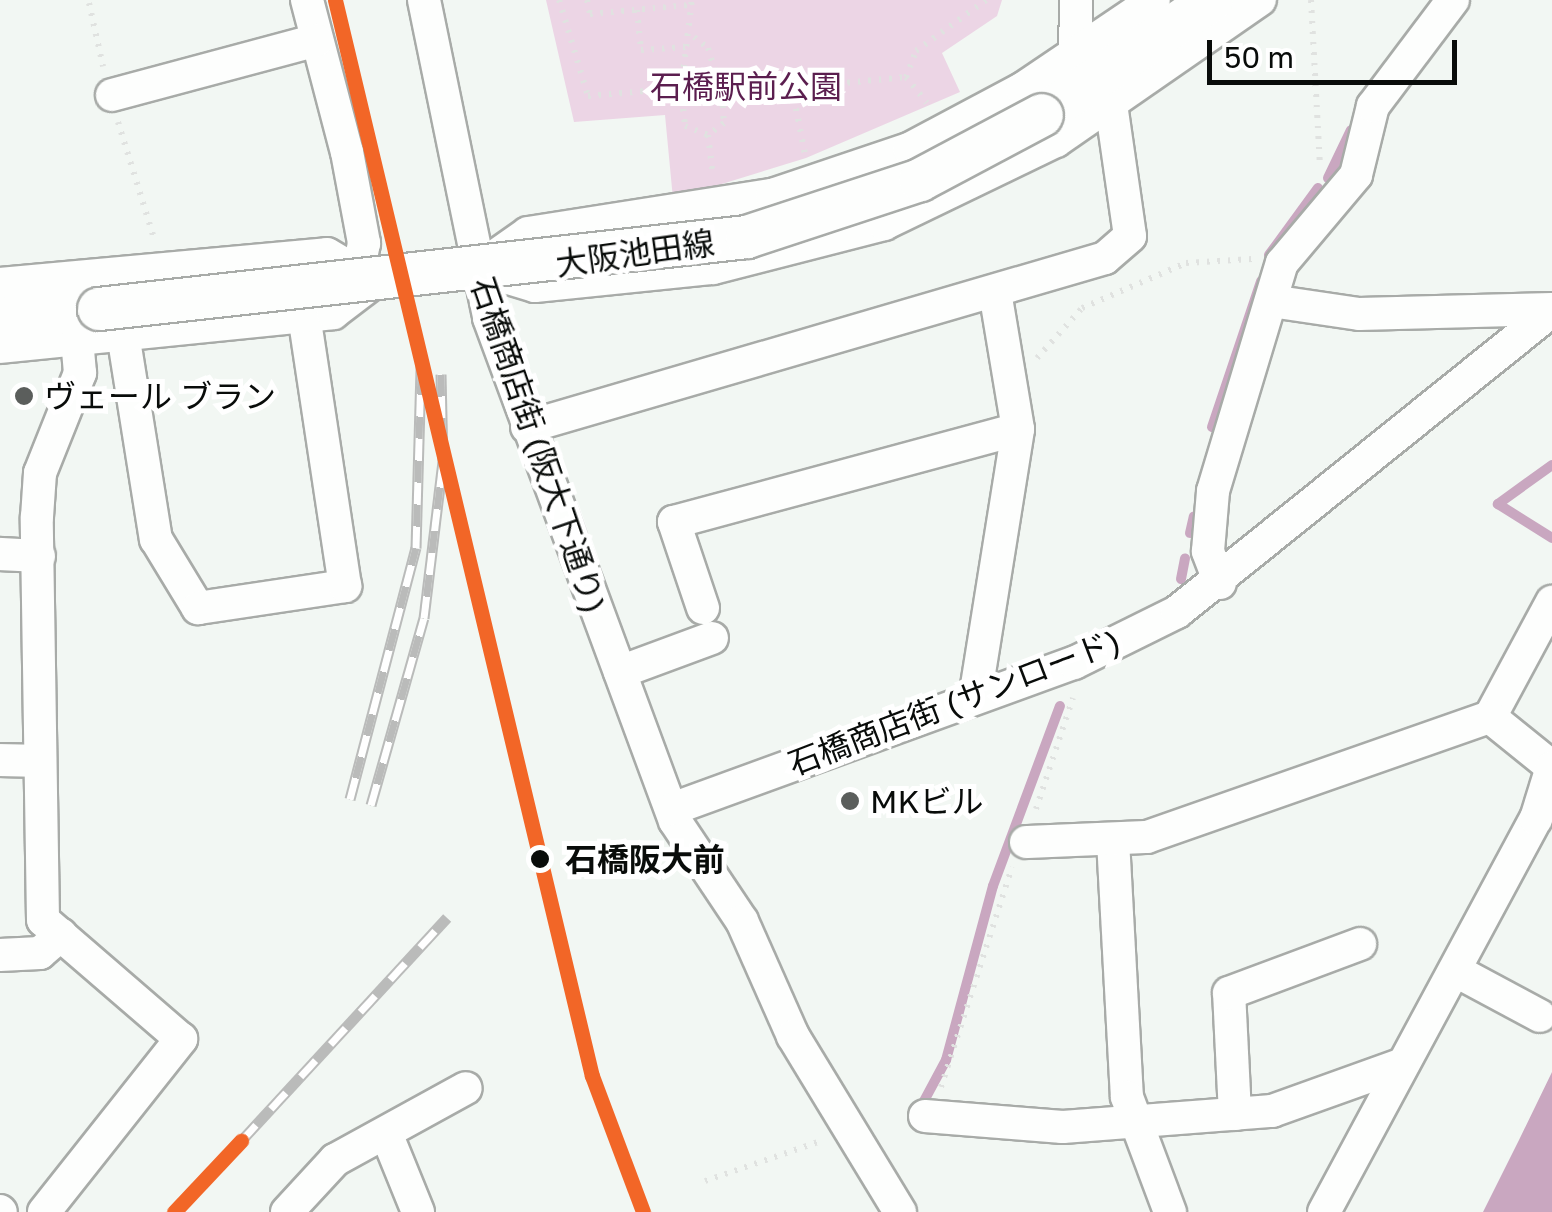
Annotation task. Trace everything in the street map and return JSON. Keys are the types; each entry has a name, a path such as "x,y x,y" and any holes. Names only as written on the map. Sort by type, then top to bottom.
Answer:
{"main road":[{"name":"大阪池田線","path":"0,319 100,327 747,237 920,180 1042,115 1212,0"}],"street":[{"path":"0,347 100,327 333,313 364,276 361,224 307,0"},
{"name":"石橋商店街 (阪大下通り)","path":"424,0 478,268 527,427 673,815 742,921 846,1132 900,1212"},
{"path":"1075,54 1076,0"},
{"path":"478,268 528,233 560,230 723,196 908,150 976,116 1154,0"},
{"path":"0,284 327,254 364,276 478,268 536,286 746,262 884,224 1004,170 1111,104 1260,0"},
{"path":"1220,583 1208,551 1213,491 1282,262 1328,201 1356,176 1373,106 1453,0"},
{"path":"112,94 316,40"},
{"path":"527,427 996,297 1105,258 1130,236 1111,104"},
{"path":"976,116 1004,170"},
{"path":"723,196 746,262"},
{"path":"560,230 566,283"},
{"path":"975,698 1018,429 1016,382 996,297"},
{"path":"1271,301 1359,314 1552,310"},
{"name":"石橋商店街 (サンロード)","path":"673,815 1074,662 1220,583 1552,310"},
{"path":"100,327 156,539 198,608 344,586 304,316"},
{"path":"44,1212 122,1125 181,1039 43,920 40,473 100,327"},
{"path":"620,672 708,623 674,522 1018,429"},
{"path":"0,554 38,556"},
{"path":"1026,842 1147,837 1490,717 1552,602"},
{"path":"1324,1212 1536,819 1552,767 1490,717"},
{"path":"0,760 40,761"},
{"path":"1113,840 1132,1119 1170,1212"},
{"path":"0,955 40,953 61,935"},
{"path":"1235,1114 1229,993 1360,944"},
{"path":"1456,971 1540,1016"},
{"path":"925,1116 1064,1128 1132,1119 1272,1112 1403,1064"},
{"path":"288,1212 335,1160 466,1088"},
{"path":"386,1133 418,1212"}],"path":[{"path":"558,0 588,96 682,88"},
{"path":"587,0 590,14 690,3 694,37 708,48 722,94 724,123 708,135"},
{"path":"906,77 916,51 986,0"},
{"path":"1311,0 1314,142 1328,201"},
{"path":"89,3 164,268"},
{"path":"638,10 641,50 686,47"},
{"path":"694,37 686,47 690,74 682,88 685,126 708,135"},
{"path":"690,74 714,72"},
{"path":"722,94 906,77"},
{"path":"906,77 936,116"},
{"path":"792,88 808,165"},
{"path":"708,135 723,196"},
{"path":"1016,382 1082,308 1186,263 1282,262"},
{"path":"925,1116 956,1061 1000,892 1026,842 1071,687"},
{"path":"706,1181 846,1132"}],"green space":[{"name":"石橋駅前公園","path":"546,0 1002,0 997,16 942,53 960,92 806,158 673,199 665,115 574,122"}],"shaded area":[{"path":"1552,1072 1552,1212 1483,1212 1519,1140"}],"waterway":[{"path":"1328,178 1351,130"},
{"path":"1269,255 1318,188"},
{"path":"1212,427 1261,281"},
{"path":"1552,465 1498,504 1552,538"},
{"path":"1190,533 1194,516"},
{"path":"1181,579 1185,558"},
{"path":"924,1101 946,1060 993,886 1060,706"}],"railway":[{"path":"350,799 416,548 421,365"},
{"path":"371,805 424,618 443,462 441,374"},
{"path":"241,1141 447,918"}],"transit line":[{"path":"335,0 592,1076 643,1212"},
{"path":"174,1212 241,1141"}],"place":[{"name":"ヴェール ブラン","path":"24,396"},
{"name":"MKビル","path":"850,801"},
{"name":"石橋阪大前","path":"540,859"}]}
